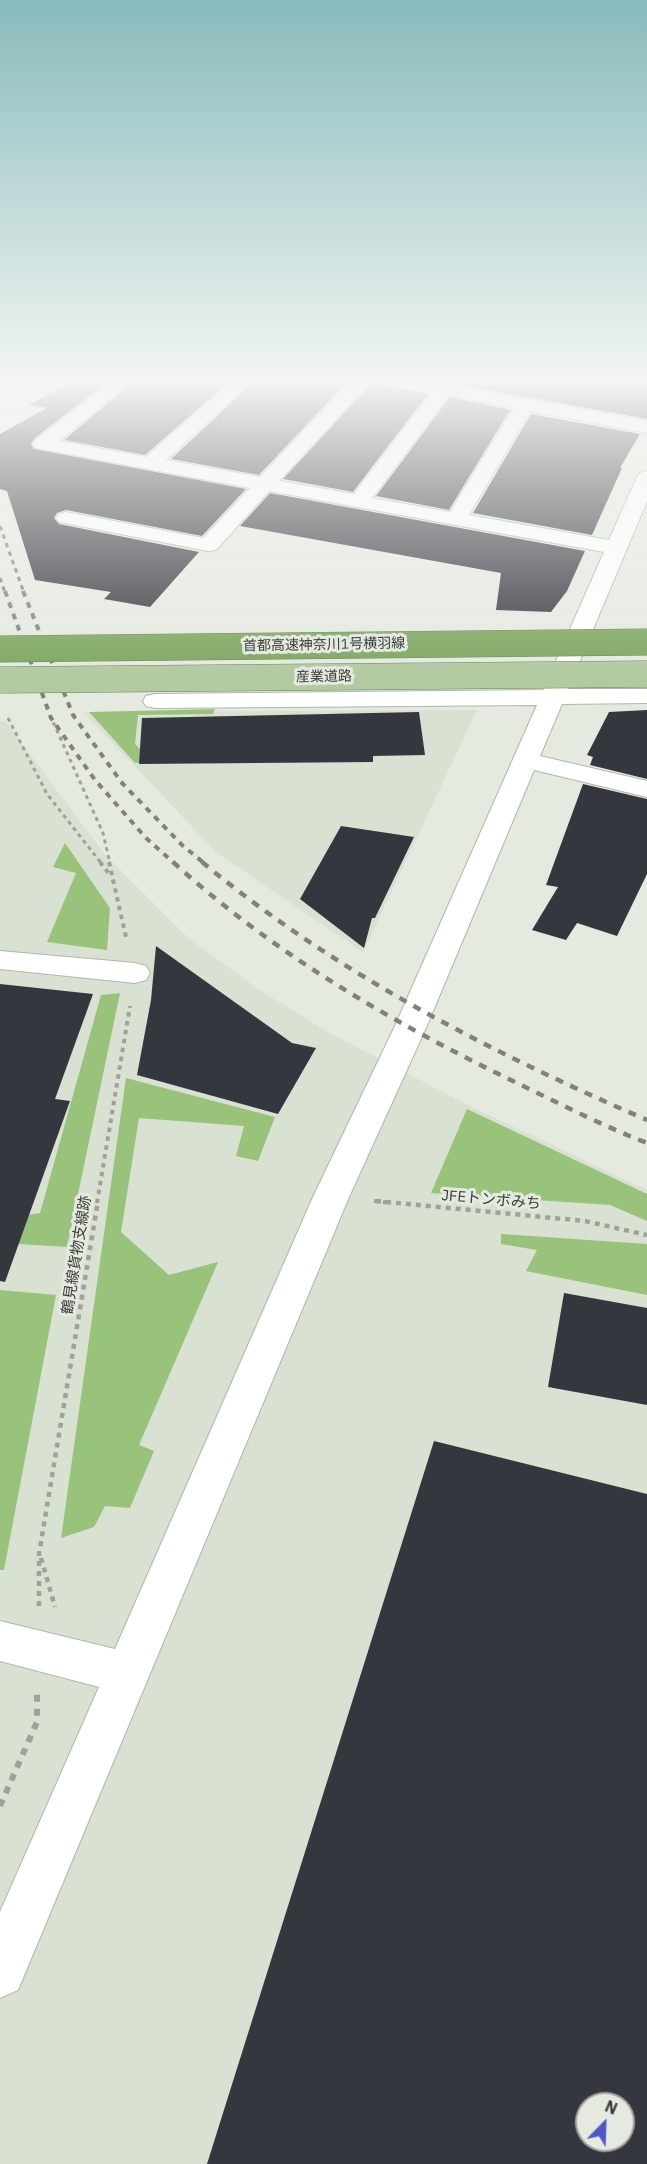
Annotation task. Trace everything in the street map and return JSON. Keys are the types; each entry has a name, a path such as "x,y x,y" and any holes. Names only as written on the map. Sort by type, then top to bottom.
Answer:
{"highway":[{"name":"首都高速神奈川1号横羽線","path":"0,629 647,622"},
{"name":"首都高速神奈川1号横羽線","path":"0,649 647,642"}],"main road":[{"name":"産業道路","path":"0,680 647,674"}],"street":[{"path":"230,478 615,548"},
{"path":"66,518 208,545 271,478"},
{"path":"359,501 376,478"},
{"path":"456,519 481,478"},
{"path":"0,1972 331,1197 410,1028 647,478"},
{"path":"155,701 647,696"},
{"path":"524,760 647,789"},
{"path":"0,960 133,985"},
{"path":"19,1646 126,1673"}],"path":[{"path":"5,712 47,794 111,878"},
{"path":"49,715 103,833 111,878 127,941"},
{"name":"鶴見線貨物支線跡","path":"0,1806 37,1722 19,1646 39,1554 133,985"},
{"name":"JFEトンボみち","path":"331,1197 585,1221 647,1235"},
{"path":"39,1554 55,1606"}],"shaded area":[{"path":"477,710 363,952 218,854 83,712"},
{"path":"0,722 6,722 106,856 188,938 261,991 335,1036 474,1108 647,1190 647,2164 0,2164"}],"green space":[{"path":"215,709 213,714 138,715 135,744 152,761 135,763 89,712"},
{"path":"65,843 110,908 107,950 47,942 76,873 53,867"},
{"path":"120,993 67,1247 18,1244 27,1215 40,1213 101,995"},
{"path":"126,1078 275,1117 258,1161 236,1156 244,1126 139,1118 121,1232 169,1275 218,1262 139,1445 154,1451 130,1508 105,1506 94,1527 61,1538"},
{"path":"467,1109 647,1194 647,1221 610,1205 431,1193"},
{"path":"501,1234 647,1244 647,1295 526,1271 537,1250 501,1244"},
{"path":"0,1290 56,1295 4,1570 0,1570"}],"building":[{"path":"0,478 188,478 246,489 202,536 66,510 57,513 54,518 59,524 199,552 150,607 104,599 111,592 35,580 7,491 0,489"},
{"path":"284,478 364,478 353,492"},
{"path":"389,478 469,478 449,510 376,496"},
{"path":"494,478 618,478 592,535 473,513"},
{"path":"270,493 585,551 567,591 551,612 496,610 501,573 240,526"},
{"path":"647,710 647,779 590,765 593,757 587,755 609,712"},
{"path":"419,712 425,755 373,756 373,762 139,764 142,718"},
{"path":"583,784 647,799 647,874 617,936 577,923 566,940 532,930 558,887 546,885"},
{"path":"341,826 414,837 375,918 372,918 364,948 300,899"},
{"path":"156,946 292,1043 316,1048 278,1114 137,1075 151,1000"},
{"path":"0,984 93,994 55,1099 70,1101 5,1282 0,1281"},
{"path":"564,1293 647,1308 647,1405 548,1387"},
{"path":"434,1441 647,1494 647,2164 207,2164"}],"railway":[{"path":"0,526 24,593"},
{"path":"0,578 5,593"},
{"path":"5,591 51,718 95,780 146,838 174,863"},
{"path":"23,591 73,715 122,783 183,846 204,863"},
{"path":"173,862 253,927 295,957 382,1012 519,1084 647,1143"},
{"path":"202,862 253,902 306,939 415,1007 529,1066 647,1120"}]}
